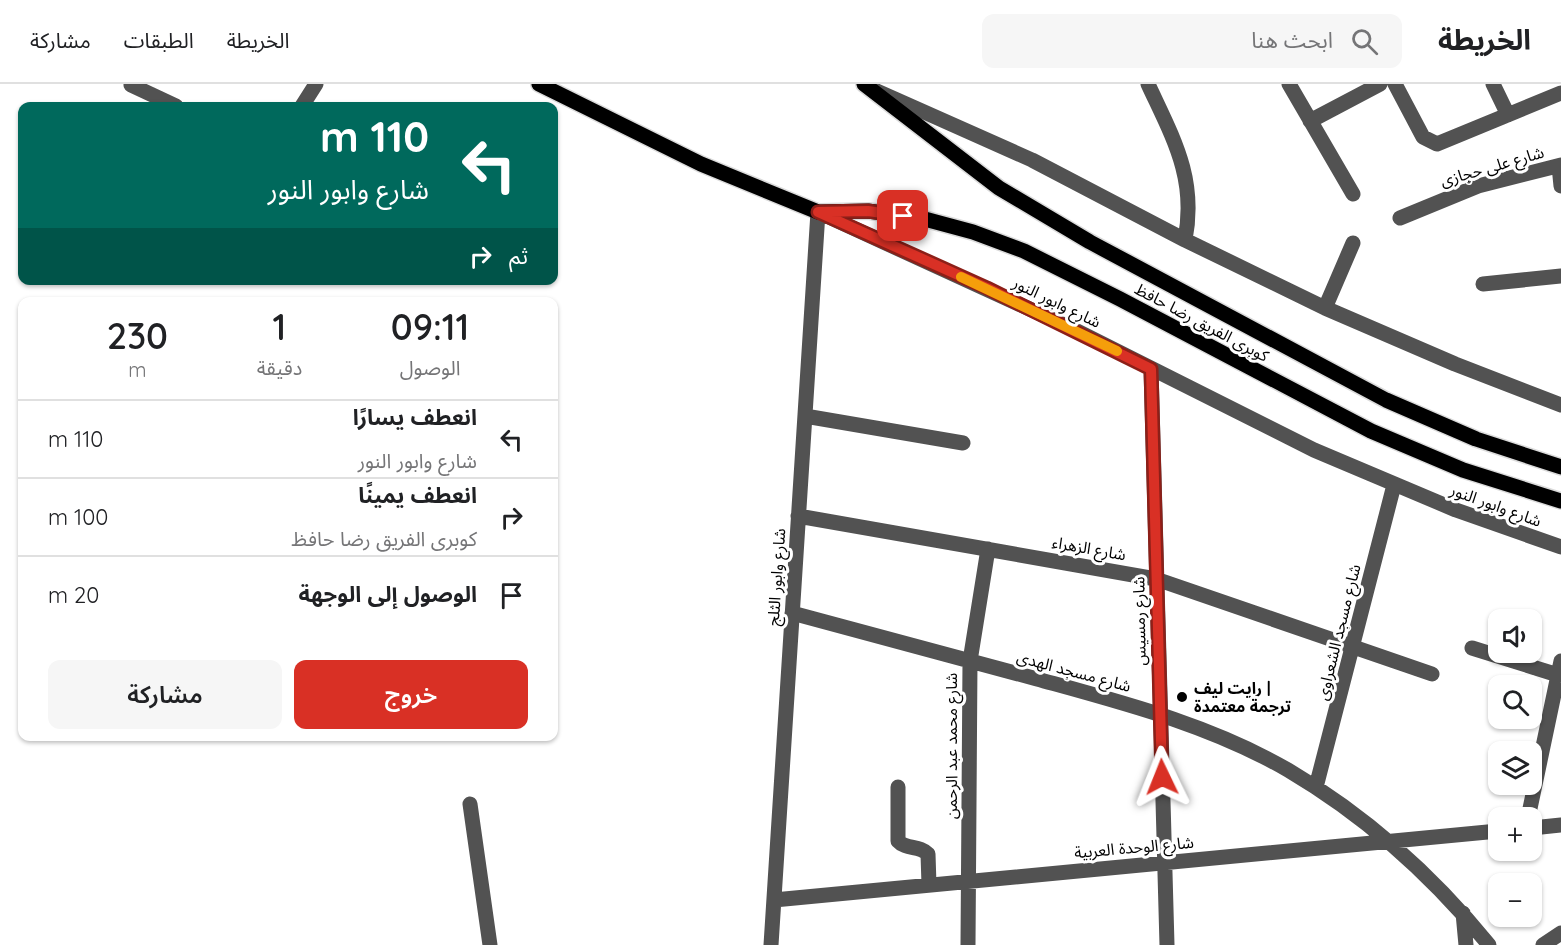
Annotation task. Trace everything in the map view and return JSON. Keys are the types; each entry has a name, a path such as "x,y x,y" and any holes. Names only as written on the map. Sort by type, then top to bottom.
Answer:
{"main road":[{"name":"شارع وابور النور","path":"539,84 701,164 818,212"},
{"name":"كوبرى الفريق رضا حافظ","path":"869,87 956,157 1044,216 1386,400 1476,439 1561,467"},
{"name":"كوبرى الفريق رضا حافظ","path":"818,212 868,211 921,218 974,232 1082,279 1326,409 1454,466 1561,501"}],"street":[{"path":"305,102 316,84"},
{"path":"1148,84 1184,167 1189,201 1185,240"},
{"path":"1289,84 1353,194"},
{"path":"1310,121 1380,84"},
{"path":"1395,84 1423,137 1432,143 1442,142 1561,93"},
{"path":"1493,84 1508,115"},
{"path":"131,85 167,102"},
{"path":"869,87 1032,160 1185,240 1325,308 1455,364 1561,405"},
{"path":"1560,166 1561,186"},
{"name":"شارع على حجازى","path":"1400,218 1478,186 1560,166"},
{"name":"شارع وابور النور","path":"818,212 987,288 1314,450 1394,485 1561,548"},
{"name":"شارع وابور الثلج","path":"771,945 818,212"},
{"path":"1325,308 1353,243"},
{"path":"1483,284 1561,276"},
{"name":"شارع رمسيس","path":"1151,369 1167,945"},
{"path":"805,416 963,442"},
{"name":"شارع مسجد الشعراوى","path":"1316,787 1394,485"},
{"name":"شارع الزهراء","path":"798,516 1156,579 1432,674"},
{"name":"شارع محمد عبد الرحمن","path":"968,945 970,661 988,549"},
{"name":"شارع مسجد الهدى","path":"792,613 1159,712 1224,738 1316,787 1391,842 1462,913 1489,945"},
{"path":"1472,648 1560,668 1529,807"},
{"path":"898,787 898,841 903,846 922,849 928,854 929,885"},
{"path":"470,804 490,945"},
{"path":"1542,827 1561,825"},
{"name":"شارع الوحدة العربية","path":"774,900 1488,832"},
{"path":"1462,913 1466,945"},
{"path":"1543,945 1561,933"}],"slow traffic":[{"path":"961,277 1117,351"}],"place":[{"name":"رايت ليف | ترجمة معتمدة","path":"1182,697"}],"route":[{"path":"903,216 868,211 818,212 987,288 1151,369 1162,777"}]}
